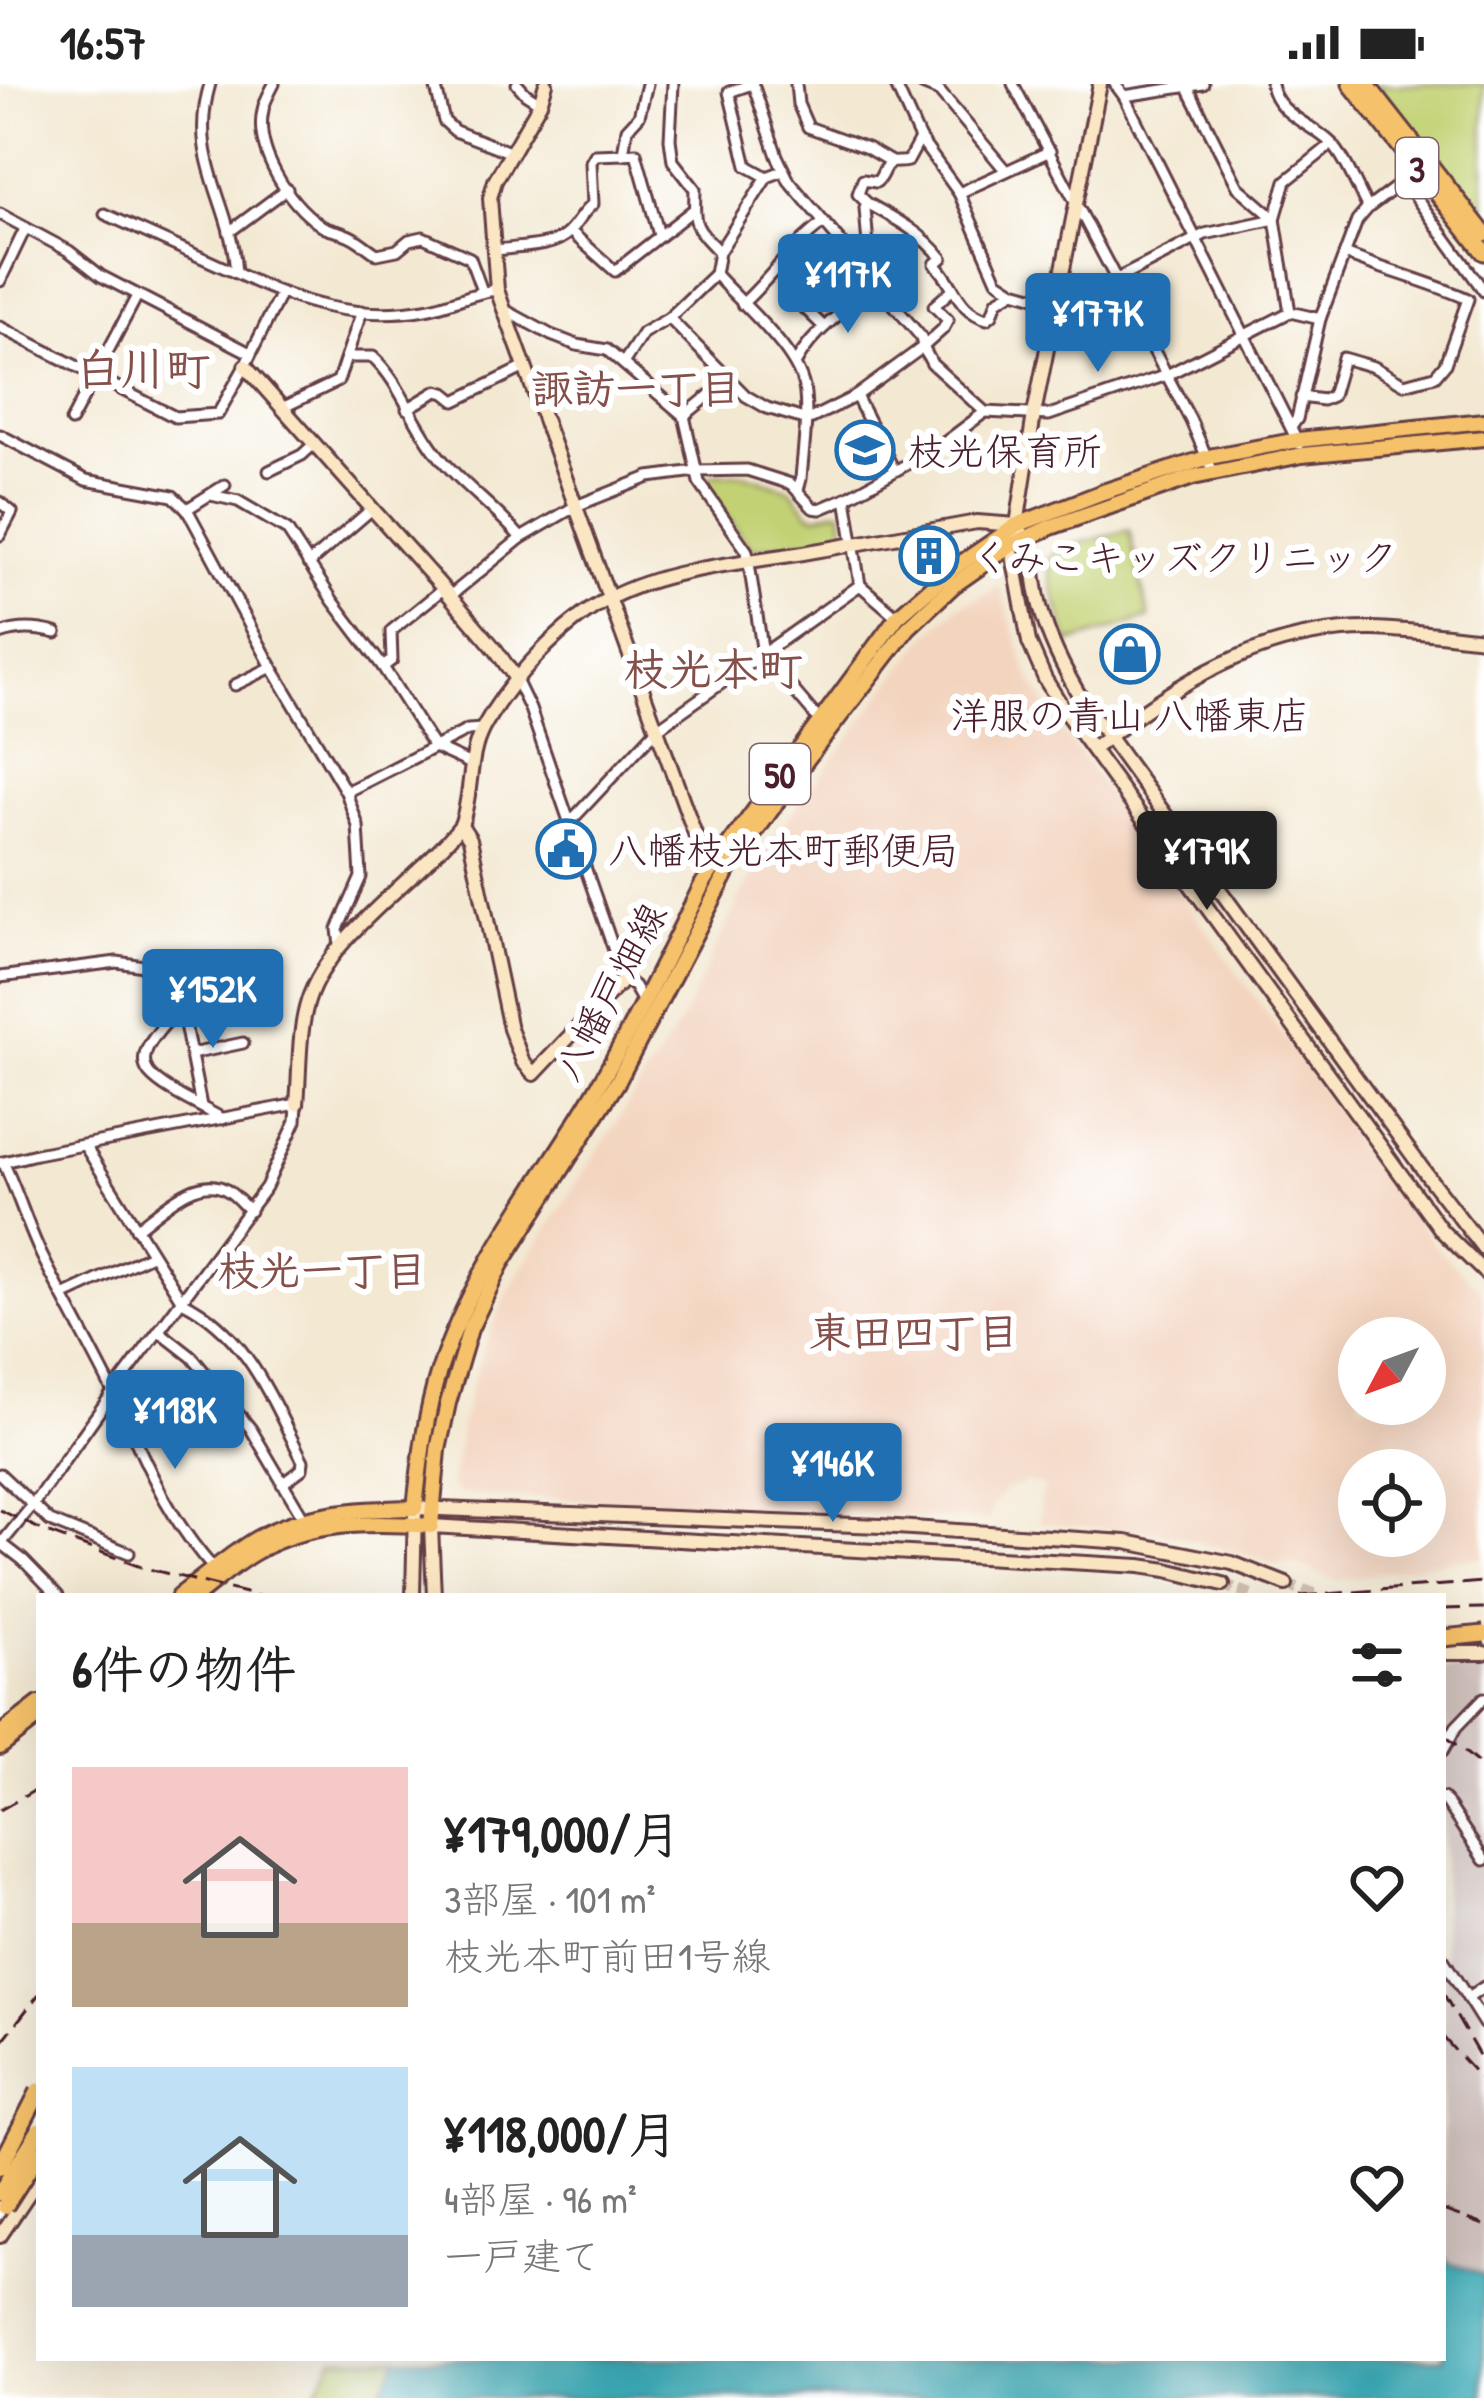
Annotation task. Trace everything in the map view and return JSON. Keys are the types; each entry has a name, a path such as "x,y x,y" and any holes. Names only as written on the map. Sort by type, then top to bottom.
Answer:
{"highway":[{"name":"3","path":"1351,84 1484,252"},
{"name":"3","path":"1366,84 1484,234"},
{"path":"1446,1638 1484,1635"},
{"path":"2,2162 36,2097"},
{"path":"2,2162 36,2110"},
{"path":"2,2204 36,2137"},
{"path":"2,2204 36,2157"}],"main road":[{"name":"八幡戸畑線","path":"431,1526 442,1426 478,1309 513,1242 618,1081 722,867 819,720 897,616 952,569 1022,531 1051,527 1211,465 1297,440 1484,422"},
{"name":"八幡戸畑線","path":"1297,440 1484,438"},
{"name":"八幡戸畑線","path":"415,1508 434,1390 466,1305 496,1248 594,1094 702,884 722,867 908,628 1022,531"},
{"path":"183,1593 256,1539 304,1519 342,1510 415,1508"},
{"path":"200,1593 249,1556 290,1536 329,1527 431,1526"},
{"path":"0,1734 36,1706"},
{"path":"0,1747 36,1719"}],"street":[{"path":"210,84 202,138 235,252 236,273"},
{"path":"274,84 262,110 262,136 287,189 320,226 347,234 377,254 397,250 424,235 470,258 482,291"},
{"path":"435,84 444,121 455,131 512,153"},
{"path":"518,84 540,104"},
{"path":"546,84 490,198 497,290 699,844 722,867"},
{"path":"623,154 627,129 639,116 647,84"},
{"path":"673,84 673,161 695,189 697,229 719,252"},
{"path":"767,177 747,166 729,92 752,84 783,171 921,337 932,364 985,412 1049,415 1167,375 1290,312 1320,320"},
{"path":"796,84 808,127 867,148 891,163 908,160 920,139"},
{"path":"895,84 920,139 959,194 997,280 1014,292 1057,304"},
{"path":"922,84 939,92 1006,171"},
{"path":"1013,84 1211,465"},
{"path":"1100,84 1034,413 1022,531 1050,639 1074,688 1108,736 1484,1249"},
{"path":"1114,84 1297,440"},
{"path":"1124,96 1202,84"},
{"path":"1271,84 1271,92 1288,113 1332,144 1368,208"},
{"path":"1187,85 1238,187 1275,219"},
{"path":"1290,312 1275,219 1286,182 1332,144"},
{"path":"959,194 1050,151"},
{"path":"493,250 559,239 570,231 593,204 591,162 595,155 636,153 658,235"},
{"path":"891,163 876,182 863,180 858,194 915,229 933,247 942,258 935,264 948,276 971,315 987,320 997,301 1014,292"},
{"path":"624,362 643,333 669,318 715,274 719,252 767,177 783,171"},
{"path":"1297,440 1301,397 1320,320 1357,221 1368,208 1404,181 1484,291"},
{"path":"229,232 287,189"},
{"path":"854,261 868,246 867,203"},
{"path":"570,231 615,271 693,210"},
{"path":"0,214 248,360 282,408 496,650 530,709 624,979 643,1002"},
{"path":"105,214 280,295 328,308 426,309 497,290"},
{"path":"1117,279 1196,238 1275,219"},
{"path":"742,304 767,282 801,239 823,223"},
{"path":"0,280 25,229"},
{"path":"1345,254 1468,299"},
{"path":"1301,397 1323,400 1332,396 1343,358 1374,367 1404,384 1435,376 1445,364 1473,272"},
{"path":"715,274 778,341 806,390 798,490"},
{"path":"795,364 824,327 878,287"},
{"path":"669,318 746,396 767,408 812,418 856,396 944,329 948,320 934,306 953,289"},
{"path":"788,292 824,327"},
{"path":"0,327 175,417 218,414 280,295"},
{"path":"71,421 137,296"},
{"path":"502,309 551,335 608,350 684,416 699,482 746,551 763,654 819,720"},
{"path":"282,408 338,382 362,311"},
{"path":"348,357 373,357 389,371 434,451 521,538"},
{"path":"407,409 437,392 455,401 525,367"},
{"path":"684,416 728,380"},
{"path":"856,396 894,470"},
{"path":"383,667 392,660 392,631 521,538 576,506 649,477 747,470 791,484 813,508 820,509 940,446 985,412"},
{"path":"2,441 86,479 173,496 187,509 346,792 361,840 361,877 338,928 340,947"},
{"path":"269,471 314,444"},
{"path":"187,509 225,485"},
{"path":"211,495 238,501 287,530 434,747 471,764"},
{"path":"847,498 860,585 897,616"},
{"path":"0,502 12,512 0,536"},
{"path":"308,564 372,509"},
{"path":"55,1593 1,1544 250,1211 283,1155 296,1121 308,1000 322,971 461,825 482,730 516,680 608,598 670,577 977,522 1022,531"},
{"path":"1011,545 1034,656 1068,716 1442,1231 1484,1273"},
{"path":"570,823 656,729 860,585"},
{"path":"0,634 15,628 56,633"},
{"path":"1093,748 1198,675 1232,657 1295,638 1368,629 1484,639"},
{"path":"235,685 272,667"},
{"path":"346,792 468,730 482,730"},
{"path":"461,825 470,839 510,1029 523,1062 534,1074 624,979"},
{"path":"0,977 96,963 157,968 180,980 201,1106"},
{"path":"181,1004 146,1052 144,1062 159,1082 224,1119"},
{"path":"191,1054 243,1043"},
{"path":"214,1569 187,1539 145,1464 1,1163 297,1103"},
{"path":"85,1146 182,1301 202,1311 249,1357 303,1461 302,1469 282,1484"},
{"path":"136,1229 193,1189 214,1185 250,1211"},
{"path":"63,1296 151,1255"},
{"path":"160,1332 192,1357 251,1429 304,1519"},
{"path":"0,1474 50,1521 129,1553"},
{"path":"413,1593 415,1508 880,1526 1126,1542 1232,1563 1286,1584"},
{"path":"431,1526 1140,1566 1223,1584"},
{"name":"八幡戸畑線","path":"431,1526 434,1593"},
{"path":"1042,1559 1043,1537"},
{"path":"1446,1653 1484,1653"},
{"path":"1446,1745 1456,1727 1484,1698"},
{"path":"1446,1803 1484,1860"},
{"path":"1446,1964 1484,2024"},
{"path":"1468,1998 1484,1987"},
{"path":"2,2162 36,2179"},
{"path":"0,2236 36,2183"}],"shaded area":[{"path":"1000,587 1026,669 1050,713 1435,1247 1484,1294 1484,1557 1337,1581 1291,1562 1276,1565 1176,1535 1039,1523 1045,1486 1028,1482 1004,1490 989,1520 459,1494 450,1485 469,1391 509,1289 681,1021 772,840 925,638 958,607"},
{"path":"1446,1669 1484,1671 1484,2276 1446,2261"}],"green space":[{"path":"1376,84 1484,84 1484,222"},
{"path":"743,474 790,489 810,514 842,511 845,536 751,549 707,486 711,475"},
{"path":"1129,530 1149,618 1069,643 1048,559 1058,549"},
{"path":"331,2361 396,2361 377,2398 312,2398"}],"water":[{"path":"1446,2261 1484,2276 1484,2398 377,2398 396,2361 1446,2361"}],"tunnel":[{"path":"1223,1584 1246,1593"},
{"path":"1286,1584 1312,1593"}],"railway":[{"path":"0,1510 141,1567 246,1593"},
{"path":"1339,1593 1484,1582"},
{"path":"1446,1609 1484,1608"},
{"path":"1446,1736 1484,1768"},
{"path":"0,1810 36,1790"},
{"path":"0,2044 36,1998"},
{"path":"1446,1998 1484,2064"},
{"path":"1446,2040 1484,2083"},
{"path":"1446,2211 1484,2225"}],"place":[{"name":"枝光保育所","path":"865,450"},
{"name":"くみこキッズクリニック","path":"929,556"},
{"name":"洋服の青山 八幡東店","path":"1130,654"},
{"name":"八幡枝光本町郵便局","path":"566,849"}],"district":[{"name":"白川町","path":"143,368"},
{"name":"諏訪一丁目","path":"636,387"},
{"name":"枝光本町","path":"713,668"},
{"name":"枝光一丁目","path":"322,1269"},
{"name":"東田四丁目","path":"914,1331"}]}
